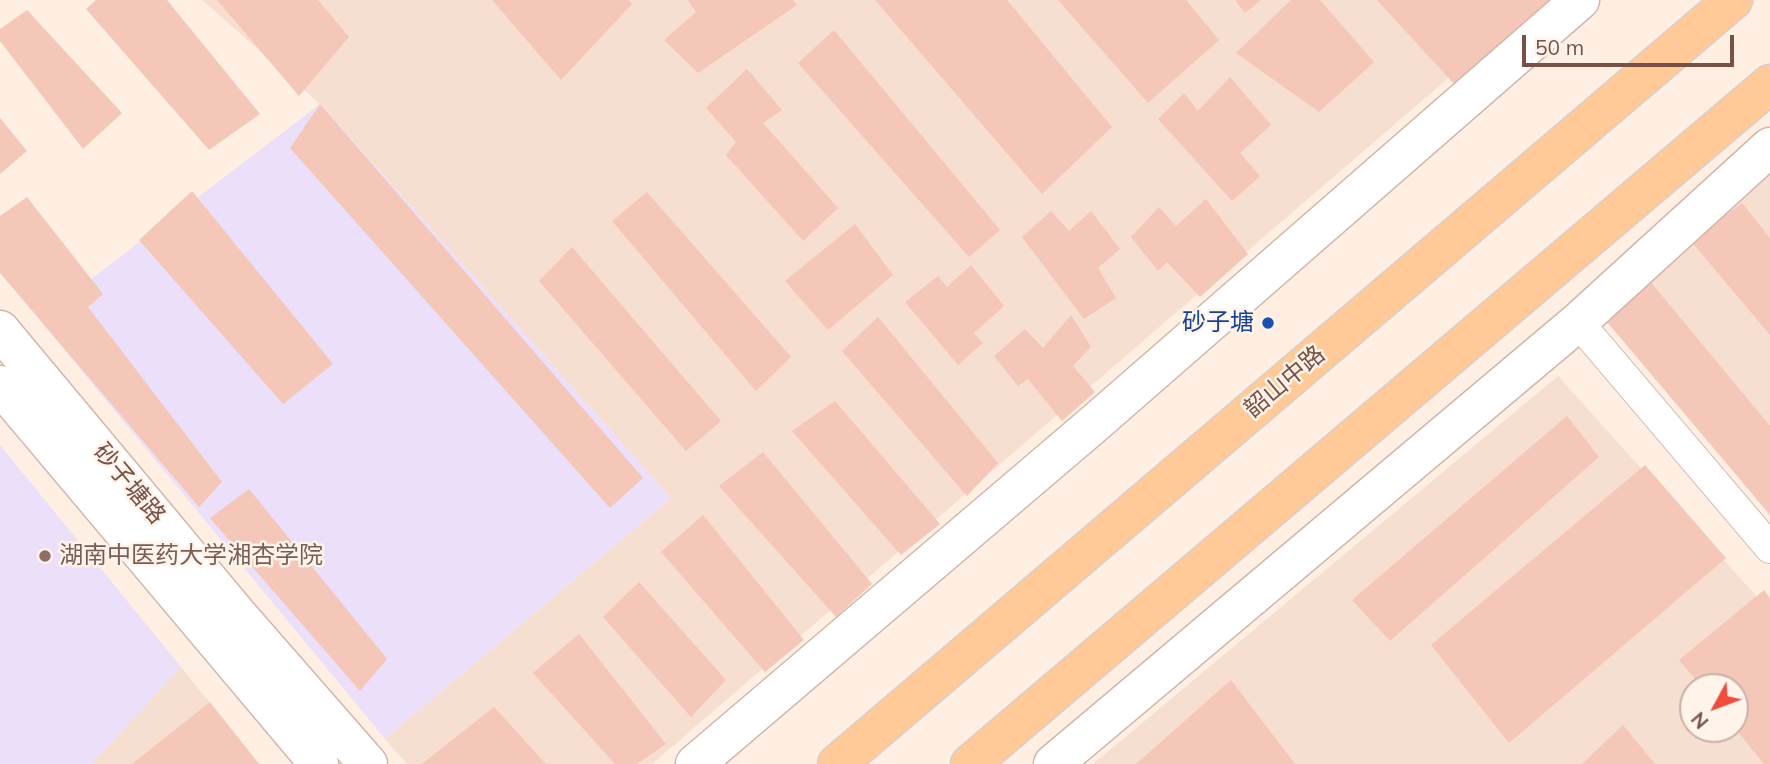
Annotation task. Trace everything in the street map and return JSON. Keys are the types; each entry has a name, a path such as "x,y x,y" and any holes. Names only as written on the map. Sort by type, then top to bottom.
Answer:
{"main road":[{"name":"韶山中路","path":"837,764 1733,0"},
{"path":"970,764 1770,84"}],"street":[{"path":"695,764 1095,423 1580,0"},
{"path":"1053,764 1578,322 1770,147"},
{"path":"1578,322 1770,548"},
{"name":"砂子塘路","path":"0,330 236,613 369,764"},
{"name":"砂子塘路","path":"0,385 319,764"}],"shaded area":[{"path":"202,0 1539,0 652,764 407,764 385,739 671,498 320,104"},
{"path":"320,104 671,498 385,739 39,319"},
{"path":"1770,173 1770,508 1602,316"},
{"path":"1558,376 1770,611 1770,764 1093,764"},
{"name":"湖南中医药大学湘杏学院","path":"0,445 181,667 92,764 0,764"},
{"path":"181,667 259,764 91,764"}],"building":[{"path":"96,0 167,0 260,114 209,150 86,9"},
{"path":"217,0 318,0 349,37 299,96"},
{"path":"492,0 629,0 632,4 561,80"},
{"path":"688,0 793,0 797,5 698,73 664,40 696,12"},
{"path":"875,0 1007,0 1112,127 1042,194"},
{"path":"1058,0 1186,0 1219,40 1148,103"},
{"path":"1235,0 1261,0 1245,13"},
{"path":"1291,0 1320,0 1374,62 1319,112 1236,53"},
{"path":"1377,0 1548,0 1551,3 1455,85"},
{"path":"27,10 122,113 83,149 0,41 0,29"},
{"path":"834,30 1000,230 969,257 798,63"},
{"path":"747,69 782,110 763,123 838,208 803,241 726,155 736,142 706,108"},
{"path":"1230,77 1271,125 1240,153 1260,176 1232,201 1158,119 1184,93 1198,111"},
{"path":"320,104 643,478 610,508 290,148"},
{"path":"0,118 27,151 0,174"},
{"path":"192,191 333,364 283,404 139,240"},
{"path":"647,192 791,357 756,391 612,221"},
{"path":"27,197 103,294 88,307 222,482 199,507 0,273 0,216"},
{"path":"1206,199 1248,254 1200,297 1167,262 1158,271 1131,237 1159,207 1176,226"},
{"path":"1742,203 1770,238 1770,335 1691,241"},
{"path":"1051,211 1069,231 1091,211 1120,249 1098,268 1116,298 1084,319 1022,237"},
{"path":"855,224 893,275 828,330 785,281"},
{"path":"572,247 721,421 686,451 539,281"},
{"path":"971,265 1004,306 974,333 983,343 958,365 905,302 938,276 947,287"},
{"path":"1649,280 1770,426 1770,515 1602,316"},
{"path":"1071,315 1091,347 1073,366 1095,392 1062,421 1028,379 1018,386 994,356 1025,329 1043,348"},
{"path":"878,317 998,463 967,496 842,351"},
{"path":"835,401 940,524 901,555 792,431"},
{"path":"1567,416 1599,457 1390,641 1352,600"},
{"path":"763,452 872,584 836,617 719,486"},
{"path":"1645,465 1726,558 1509,743 1431,645"},
{"path":"249,489 387,659 360,691 210,518"},
{"path":"703,515 804,640 765,672 661,552"},
{"path":"639,582 726,680 691,717 603,617"},
{"path":"1764,590 1770,598 1770,764 1764,764 1747,743 1749,673 1690,673 1679,660"},
{"path":"579,634 666,744 637,764 615,764 533,673"},
{"path":"1231,680 1295,764 1136,764"},
{"path":"210,702 259,764 132,764"},
{"path":"494,707 546,764 422,764"},
{"path":"1623,725 1655,764 1582,764"}],"place":[{"name":"砂子塘","path":"1268,323"},
{"name":"湖南中医药大学湘杏学院","path":"45,556"}]}
